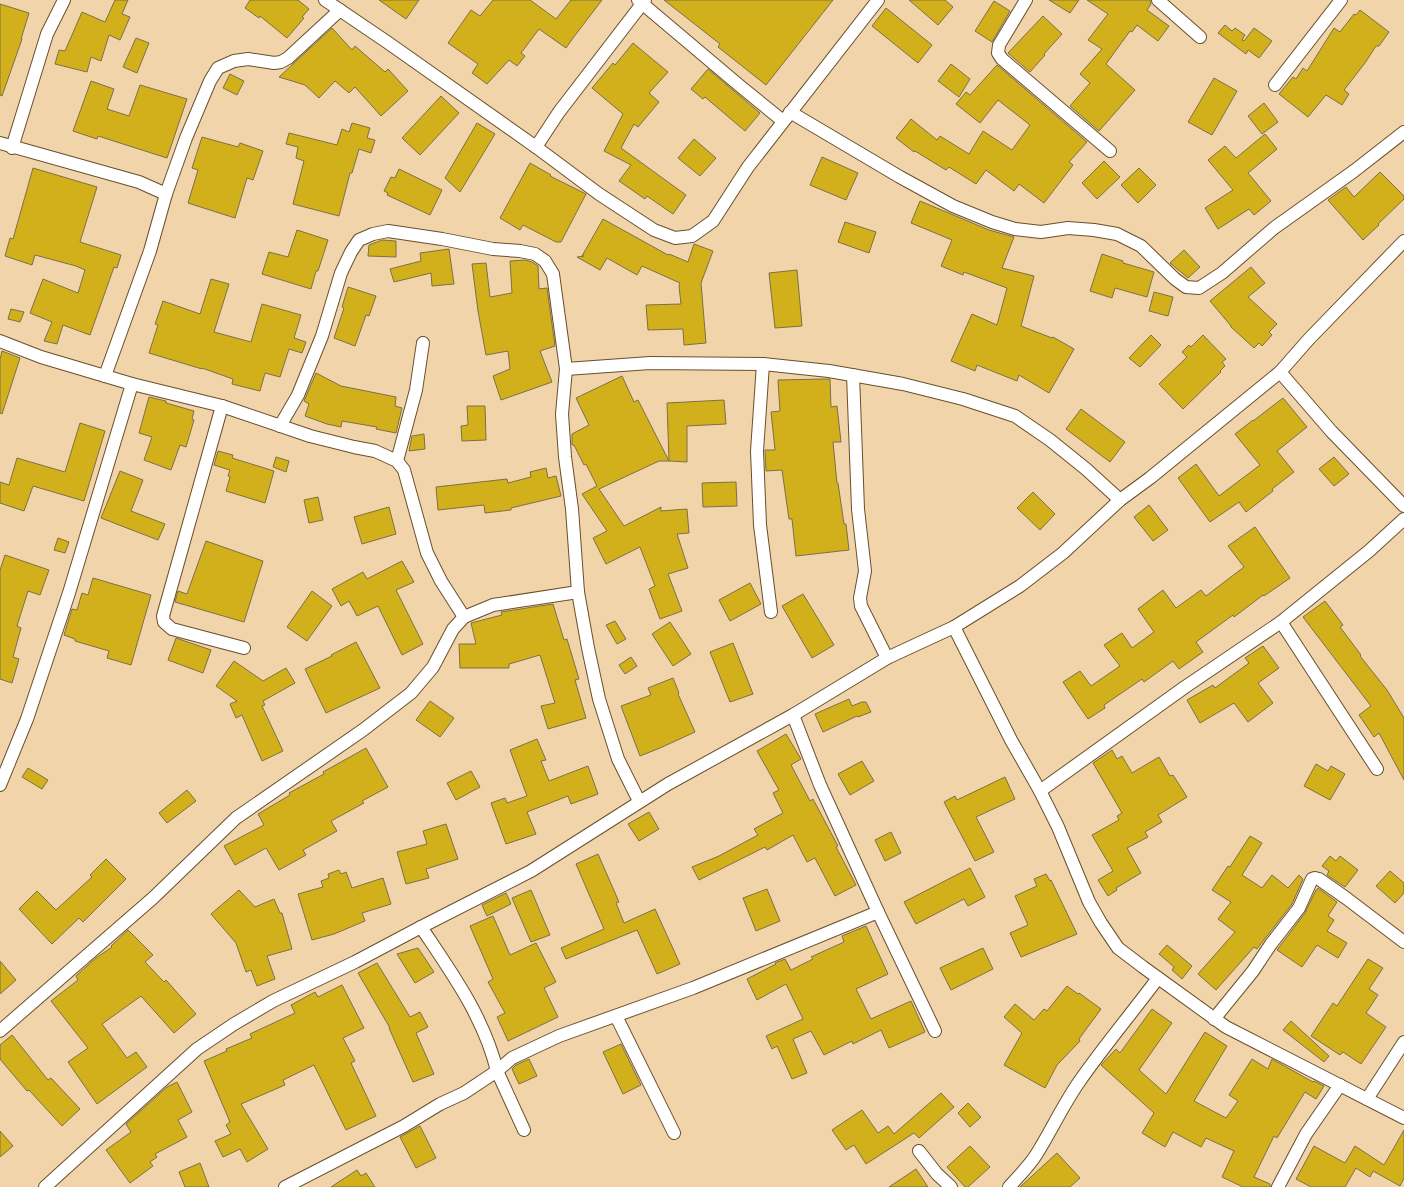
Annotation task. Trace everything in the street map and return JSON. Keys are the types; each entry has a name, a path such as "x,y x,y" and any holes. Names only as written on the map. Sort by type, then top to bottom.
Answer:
{"street":[{"path":"64,0 47,34 6,146 139,182 166,194"},
{"path":"325,0 536,147 632,217 654,230 675,238 692,236 712,221 748,167 786,116 878,0"},
{"path":"1026,0 1000,45 998,53 1002,59 1110,151"},
{"path":"1158,0 1200,37"},
{"path":"1276,85 1341,0"},
{"path":"536,147 559,112 642,1 740,86 786,116 953,206 992,222 1016,229 1041,232 1068,228 1117,234 1141,246 1186,287 1199,288 1222,274 1274,228 1404,132"},
{"path":"105,376 150,251 166,194 210,81 218,68 234,61 248,59 274,63 281,62 288,58 340,10"},
{"path":"280,426 298,395 316,353 341,273 359,240 372,234 388,231 493,249 520,251 535,254 545,261 553,274 566,369 562,414 578,592 599,699 618,759 639,801"},
{"path":"45,1187 165,1076 204,1044 234,1024 273,1001 355,962 531,871 668,784 793,715 887,658 954,627 1020,586 1063,553 1120,500 1150,478 1280,372 1404,241"},
{"path":"0,342 41,357 132,384 222,406 310,436 375,451 398,461 404,470 427,553 441,581 464,617"},
{"path":"398,461 412,407 423,343"},
{"path":"566,369 650,363 763,364 853,375 912,386 963,399 1014,416 1050,440 1120,500"},
{"path":"763,364 757,451 760,525 771,612"},
{"path":"1280,372 1338,438 1404,506"},
{"path":"853,375 858,509 865,571 860,598 861,606 887,658"},
{"path":"0,785 27,719 69,593 132,384"},
{"path":"222,406 163,616 164,622 172,629 244,648"},
{"path":"1040,791 1185,687 1281,622 1369,551 1404,519"},
{"path":"0,1031 153,898 236,818 363,730 410,693 433,667 453,629 464,617 493,605 578,592"},
{"path":"1281,622 1377,770"},
{"path":"954,627 1011,740 1058,827 1089,902 1118,948 1226,1027 1404,1118"},
{"path":"793,715 820,785 935,1031"},
{"path":"1214,1019 1253,971 1299,908 1312,879 1319,878 1404,942"},
{"path":"284,1187 404,1126 440,1104 464,1093 512,1058 559,1036 693,988 878,912"},
{"path":"421,927 458,983 482,1026 498,1070 524,1130"},
{"path":"1009,1187 1036,1156 1056,1119 1084,1075 1158,978"},
{"path":"616,1016 674,1133"},
{"path":"1367,1099 1404,1042"},
{"path":"1278,1187 1306,1134 1340,1085"},
{"path":"919,1150 937,1174 951,1187"}],"building":[{"path":"115,0 128,0 122,14 130,17 120,40 109,35 101,61 91,57 87,72 55,64 59,50 65,51 82,12 105,22"},
{"path":"250,0 298,0 309,9 287,38 260,16 259,18 245,8"},
{"path":"379,0 419,0 406,19"},
{"path":"493,0 530,0 556,19 571,0 602,0 566,48 539,29 521,53 525,56 517,66 509,60 487,84 472,73 478,64 448,43 471,10 480,16"},
{"path":"664,0 833,0 766,85 718,47 720,44"},
{"path":"909,0 945,0 953,7 938,25"},
{"path":"1049,0 1079,0 1070,13"},
{"path":"1087,0 1150,0 1151,4 1147,10 1169,26 1158,41 1137,25 1132,32 1130,31 1106,64 1135,90 1099,131 1070,106 1090,83 1080,74 1102,49 1088,40 1108,14"},
{"path":"994,1 1010,11 992,42 975,31"},
{"path":"0,4 29,13 2,96 0,95"},
{"path":"886,8 932,45 918,63 872,26"},
{"path":"1360,10 1389,32 1379,46 1376,46 1344,90 1349,94 1342,105 1326,95 1308,117 1279,94 1293,77 1296,79 1303,68 1307,71 1334,28 1340,32 1354,14 1356,15"},
{"path":"1043,16 1062,34 1030,72 1008,53"},
{"path":"1225,25 1232,31 1235,28 1245,35 1242,40 1244,41 1254,28 1272,41 1259,58 1248,50 1246,54 1218,33"},
{"path":"332,28 352,50 355,46 385,72 388,69 408,91 381,116 355,87 349,93 335,81 319,98 305,85 279,77"},
{"path":"136,38 149,43 137,73 123,67"},
{"path":"633,43 668,72 649,93 659,102 638,127 634,124 621,148 686,195 673,214 647,196 645,199 619,181 631,165 604,151 623,114 592,88 613,63 615,65"},
{"path":"951,64 970,79 959,97 938,81"},
{"path":"997,65 1087,142 1069,162 1073,165 1044,203 1019,184 1014,191 986,170 976,184 949,167 946,170 914,152 896,138 911,119 937,140 940,136 969,154 983,131 1012,150 1030,125 998,100 980,123 956,104 966,92 970,95"},
{"path":"708,69 760,113 745,131 705,97 703,99 691,89"},
{"path":"230,74 244,81 237,95 223,88"},
{"path":"1214,78 1237,91 1212,135 1188,122"},
{"path":"91,81 114,89 107,109 129,116 140,85 187,99 167,158 98,136 97,139 73,131"},
{"path":"441,96 459,113 420,155 402,138"},
{"path":"1264,103 1278,122 1262,134 1248,116"},
{"path":"352,123 370,128 367,138 375,140 371,153 359,149 352,173 350,173 339,216 293,204 304,161 296,158 298,147 286,144 289,133 337,145 342,129 349,132"},
{"path":"477,123 495,134 460,192 445,178"},
{"path":"1265,134 1277,149 1248,173 1271,201 1254,215 1249,209 1218,229 1205,208 1233,190 1208,160 1225,146 1236,158"},
{"path":"202,137 238,147 240,143 263,151 253,180 247,178 235,218 188,203 198,170 192,168"},
{"path":"694,139 716,158 700,176 678,158"},
{"path":"822,157 858,173 846,200 810,185"},
{"path":"1104,161 1120,177 1097,199 1082,183"},
{"path":"530,163 550,176 586,194 561,242 556,242 523,225 520,230 500,218"},
{"path":"33,168 97,187 80,242 121,255 117,268 114,267 90,335 63,325 57,344 44,341 52,322 30,313 43,279 78,293 85,270 35,255 32,265 5,256 10,238 13,239"},
{"path":"1139,168 1156,185 1138,203 1121,185"},
{"path":"399,169 442,190 430,215 387,195 388,193 384,191 391,177 395,178"},
{"path":"1380,172 1404,196 1404,199 1363,240 1328,200 1346,187 1354,197"},
{"path":"920,201 989,230 1014,237 1002,268 1034,276 1021,326 1053,337 1074,349 1049,393 1019,375 1017,381 977,365 975,371 951,361 972,314 997,325 1007,288 964,272 963,275 941,266 952,240 911,223"},
{"path":"603,219 668,255 688,262 694,244 713,251 701,283 706,343 684,345 683,329 648,330 646,305 681,304 680,283 642,266 637,275 607,258 600,270 577,257 584,256 582,256"},
{"path":"845,222 876,232 869,253 838,242"},
{"path":"297,230 328,240 311,289 262,274 269,252 288,257"},
{"path":"382,240 396,241 396,257 368,256 369,245"},
{"path":"449,249 454,284 432,286 431,273 394,282 390,269 421,261 420,253"},
{"path":"1184,250 1200,267 1188,278 1170,263"},
{"path":"1102,254 1123,261 1123,263 1154,272 1147,297 1115,288 1112,298 1090,291"},
{"path":"525,260 538,266 539,289 547,288 555,346 540,351 552,382 501,400 493,376 510,369 508,351 486,355 472,264 486,263 490,297 512,293 510,261"},
{"path":"1251,267 1265,283 1248,297 1277,324 1269,332 1272,335 1262,346 1259,343 1254,348 1231,327 1210,301"},
{"path":"797,270 802,326 775,328 769,273"},
{"path":"211,279 229,284 214,332 251,342 262,304 301,315 294,338 306,342 302,353 289,349 280,377 265,373 260,391 232,384 233,379 202,368 149,353 158,325 155,324 163,301 200,314"},
{"path":"348,287 376,296 369,316 366,315 355,346 334,338 344,308 342,307"},
{"path":"1154,292 1173,297 1168,316 1149,311"},
{"path":"11,309 24,312 20,322 8,319"},
{"path":"1151,335 1161,345 1140,367 1129,358"},
{"path":"1203,335 1226,359 1222,362 1225,366 1183,409 1159,384 1187,357 1182,352 1189,345 1191,347"},
{"path":"2,351 20,358 2,414 0,413 0,359"},
{"path":"316,373 341,386 396,397 395,406 402,408 396,433 376,429 377,427 342,421 341,427 305,416 309,404 304,401"},
{"path":"622,376 634,402 638,400 669,461 659,461 599,489 624,526 661,507 661,511 687,509 689,533 677,534 688,568 668,574 682,611 660,619 649,589 655,586 640,547 606,564 593,538 607,531 582,494 597,486 586,464 584,465 574,445 572,445 572,434 589,425 576,398"},
{"path":"830,379 831,407 837,406 841,442 833,442 837,483 844,524 846,524 849,550 796,556 792,519 789,519 782,470 766,471 765,450 775,450 771,412 780,411 778,380"},
{"path":"149,397 194,411 192,419 194,420 186,447 180,445 171,470 144,460 152,437 139,433"},
{"path":"1283,398 1307,427 1277,451 1294,472 1246,512 1239,502 1210,522 1178,478 1196,464 1219,496 1260,465 1235,434"},
{"path":"724,400 726,424 687,426 687,462 669,461 667,403"},
{"path":"467,406 485,406 486,440 462,441 461,426 468,425"},
{"path":"1081,409 1125,442 1110,462 1066,429"},
{"path":"80,423 105,431 84,501 33,486 24,511 0,503 0,482 9,485 17,458 65,472"},
{"path":"424,434 425,449 409,451 412,436"},
{"path":"218,451 233,455 232,458 274,471 265,503 226,491 230,470 214,465"},
{"path":"276,457 289,461 286,472 273,467"},
{"path":"1334,457 1349,474 1334,486 1319,469"},
{"path":"546,468 548,478 556,476 561,496 511,508 511,510 485,513 484,505 438,510 436,487 507,479 508,483 531,477 530,472"},
{"path":"120,471 143,480 131,511 165,524 158,540 101,518"},
{"path":"736,482 737,506 703,507 702,483"},
{"path":"1033,492 1055,514 1040,530 1017,508"},
{"path":"318,497 323,520 309,523 304,500"},
{"path":"1149,505 1168,530 1153,541 1134,517"},
{"path":"389,507 396,534 362,544 354,517"},
{"path":"1255,527 1290,578 1196,642 1203,652 1179,669 1173,661 1144,682 1142,679 1104,705 1105,708 1088,719 1063,682 1080,671 1091,686 1120,666 1104,645 1122,633 1132,648 1154,632 1138,609 1163,590 1176,608 1201,590 1206,596 1244,567 1228,546"},
{"path":"58,538 69,542 65,553 54,550"},
{"path":"206,541 263,561 244,622 175,602 178,591 187,594"},
{"path":"5,555 49,570 40,595 28,591 17,626 21,628 13,657 19,659 12,683 0,679 0,570"},
{"path":"402,561 414,582 396,590 423,644 402,655 378,606 357,616 349,601 341,606 332,589 363,572 367,579"},
{"path":"93,578 151,595 131,665 107,658 109,651 75,641 75,639 64,635 72,609 77,610 82,593 88,595"},
{"path":"750,583 761,604 730,621 719,600"},
{"path":"312,591 332,606 307,641 287,627"},
{"path":"803,594 834,645 812,658 782,606"},
{"path":"1325,601 1343,625 1340,627 1387,690 1404,718 1404,780 1379,733 1374,737 1359,715 1371,706 1303,617"},
{"path":"553,604 564,640 567,639 579,679 575,680 586,718 548,729 541,706 555,703 540,655 509,664 509,668 460,668 459,644 476,644 471,623 502,615 501,612"},
{"path":"615,621 626,639 617,644 606,625"},
{"path":"670,622 691,654 673,666 652,634"},
{"path":"176,638 211,650 203,673 168,660"},
{"path":"356,642 380,688 326,713 305,669"},
{"path":"733,643 753,694 730,702 710,652"},
{"path":"1263,646 1279,668 1258,683 1273,703 1248,722 1234,703 1200,723 1187,700 1213,685 1215,688 1249,663 1245,658"},
{"path":"631,657 637,666 625,674 619,665"},
{"path":"234,661 263,681 286,668 295,683 263,701 265,705 262,706 283,751 262,761 242,715 236,718 230,704 237,701 216,686"},
{"path":"673,678 695,732 640,756 621,706 651,695 648,688"},
{"path":"849,699 852,706 866,702 871,712 857,716 823,732 815,714"},
{"path":"430,701 454,718 440,737 416,720"},
{"path":"786,734 801,759 791,765 810,801 813,799 856,885 835,896 815,858 807,862 793,835 767,850 765,847 699,880 692,867 719,856 758,835 754,829 783,813 773,793 779,790 757,751"},
{"path":"537,739 546,760 541,761 549,781 588,766 598,794 571,804 568,796 527,812 536,834 506,844 491,803 505,798 507,803 527,796 510,750"},
{"path":"366,748 388,787 331,821 337,831 303,850 306,855 279,870 266,848 235,865 224,846 264,825 258,814 290,795 289,793 324,774 323,772"},
{"path":"1112,750 1117,759 1122,756 1132,773 1159,757 1170,776 1173,775 1187,797 1158,815 1162,822 1145,832 1148,837 1127,848 1141,873 1116,888 1117,890 1108,896 1098,880 1113,871 1092,835 1119,820 1117,816 1122,813 1093,763"},
{"path":"862,761 874,781 850,795 838,774"},
{"path":"1316,764 1328,771 1331,766 1345,774 1330,800 1304,786"},
{"path":"28,768 48,780 42,789 22,777"},
{"path":"471,771 480,787 456,800 447,783"},
{"path":"1005,777 1015,799 976,817 994,852 975,861 944,802 955,796 957,800"},
{"path":"187,790 196,801 167,823 159,813"},
{"path":"649,812 659,829 639,841 628,824"},
{"path":"446,824 458,859 426,869 429,878 406,884 397,852 427,844 423,831"},
{"path":"891,832 901,853 885,861 875,840"},
{"path":"1250,836 1262,843 1242,875 1262,888 1272,875 1288,888 1299,875 1303,879 1292,904 1257,949 1254,947 1216,990 1198,974 1235,932 1218,919 1231,902 1212,890"},
{"path":"598,854 619,902 616,903 624,923 655,909 680,964 657,974 637,930 566,959 561,948 604,929 576,864"},
{"path":"1330,856 1336,861 1340,856 1358,870 1345,887 1327,875 1329,871 1322,866"},
{"path":"106,859 126,879 83,922 79,918 52,944 19,909 37,891 56,910 92,877 90,875"},
{"path":"970,868 985,897 968,906 964,899 916,924 904,902"},
{"path":"339,870 341,874 346,872 352,888 383,878 391,904 362,913 365,921 334,934 312,940 298,894 323,887 321,881 329,878 328,874"},
{"path":"1390,871 1404,883 1404,893 1395,903 1376,886"},
{"path":"1046,874 1051,880 1077,934 1021,957 1010,933 1028,925 1015,896 1037,886 1034,879"},
{"path":"1318,888 1337,902 1328,916 1334,920 1327,931 1347,943 1338,958 1317,945 1302,967 1277,950 1305,913"},
{"path":"767,889 780,921 756,931 743,898"},
{"path":"239,890 255,907 274,899 280,913 282,913 292,949 267,956 275,979 257,986 251,970 246,972 236,943 211,914"},
{"path":"531,890 550,935 531,942 512,898"},
{"path":"506,893 511,904 487,916 482,905"},
{"path":"493,916 510,955 536,943 556,982 544,988 558,1017 508,1041 497,1017 505,1013 488,982 493,979 470,926"},
{"path":"866,926 888,974 856,989 871,1019 911,1001 925,1032 889,1048 881,1030 853,1044 852,1041 824,1055 811,1031 793,1039 807,1073 792,1079 777,1046 772,1049 766,1036 803,1019 786,984 757,1000 747,979 785,959 791,970 813,959 811,957 844,942 842,936"},
{"path":"128,930 153,955 145,962 164,982 166,980 196,1014 174,1033 141,996 102,1024 127,1058 136,1052 147,1067 97,1104 68,1062 88,1048 51,1001 78,980 76,976 112,947"},
{"path":"1167,945 1192,966 1182,979 1172,970 1174,967 1159,954"},
{"path":"418,948 434,972 415,983 397,954"},
{"path":"983,948 993,969 951,990 940,968"},
{"path":"1368,959 1383,968 1369,989 1378,995 1366,1013 1386,1027 1361,1064 1343,1052 1340,1055 1311,1036 1333,1003 1337,1006"},
{"path":"0,961 16,980 0,994"},
{"path":"377,963 410,1017 420,1012 428,1027 416,1033 434,1074 413,1082 390,1028 358,973"},
{"path":"342,985 364,1028 343,1038 355,1061 351,1063 376,1116 346,1130 314,1065 283,1080 285,1085 241,1104 268,1149 247,1162 240,1149 223,1157 215,1141 231,1134 226,1125 230,1122 204,1061 252,1038 250,1034 295,1013 291,1005 315,992 318,997"},
{"path":"1067,986 1101,1009 1079,1039 1080,1041 1057,1065 1045,1088 1004,1065 1022,1033 1004,1017 1015,1004 1034,1020 1044,1009 1047,1011"},
{"path":"1152,1009 1172,1023 1139,1070 1166,1094 1205,1032 1227,1046 1194,1101 1226,1118 1238,1101 1229,1095 1252,1059 1268,1069 1272,1059 1313,1082 1324,1086 1316,1099 1305,1092 1277,1138 1274,1136 1254,1177 1270,1184 1270,1187 1243,1187 1222,1177 1234,1151 1206,1138 1201,1147 1173,1132 1165,1147 1142,1133 1154,1113 1101,1065 1116,1049 1120,1053"},
{"path":"1291,1021 1329,1056 1324,1062 1283,1030"},
{"path":"12,1035 48,1080 51,1078 80,1109 62,1126 29,1090 27,1091 0,1059 0,1045"},
{"path":"621,1044 641,1085 623,1094 603,1052"},
{"path":"529,1059 537,1076 519,1084 512,1069"},
{"path":"177,1082 192,1112 178,1120 187,1137 155,1154 157,1157 150,1162 153,1166 130,1183 106,1150 131,1132 126,1124 167,1087"},
{"path":"941,1093 954,1107 919,1138 914,1133 866,1164 854,1145 846,1150 832,1130 862,1110 878,1133 888,1126 894,1134"},
{"path":"968,1103 981,1117 970,1127 958,1113"},
{"path":"420,1126 436,1158 416,1168 400,1137"},
{"path":"1404,1130 1404,1178 1400,1186 1373,1171 1370,1177 1356,1168 1345,1187 1311,1187 1296,1179 1314,1146 1345,1163 1355,1146 1384,1165"},
{"path":"0,1131 13,1146 0,1157"},
{"path":"970,1146 990,1167 968,1187 965,1187 947,1167"},
{"path":"1057,1153 1080,1178 1070,1187 1020,1187"},
{"path":"200,1163 209,1187 185,1187 179,1172"},
{"path":"916,1169 928,1187 889,1187"},
{"path":"357,1170 361,1176 366,1173 375,1187 331,1187"}]}
